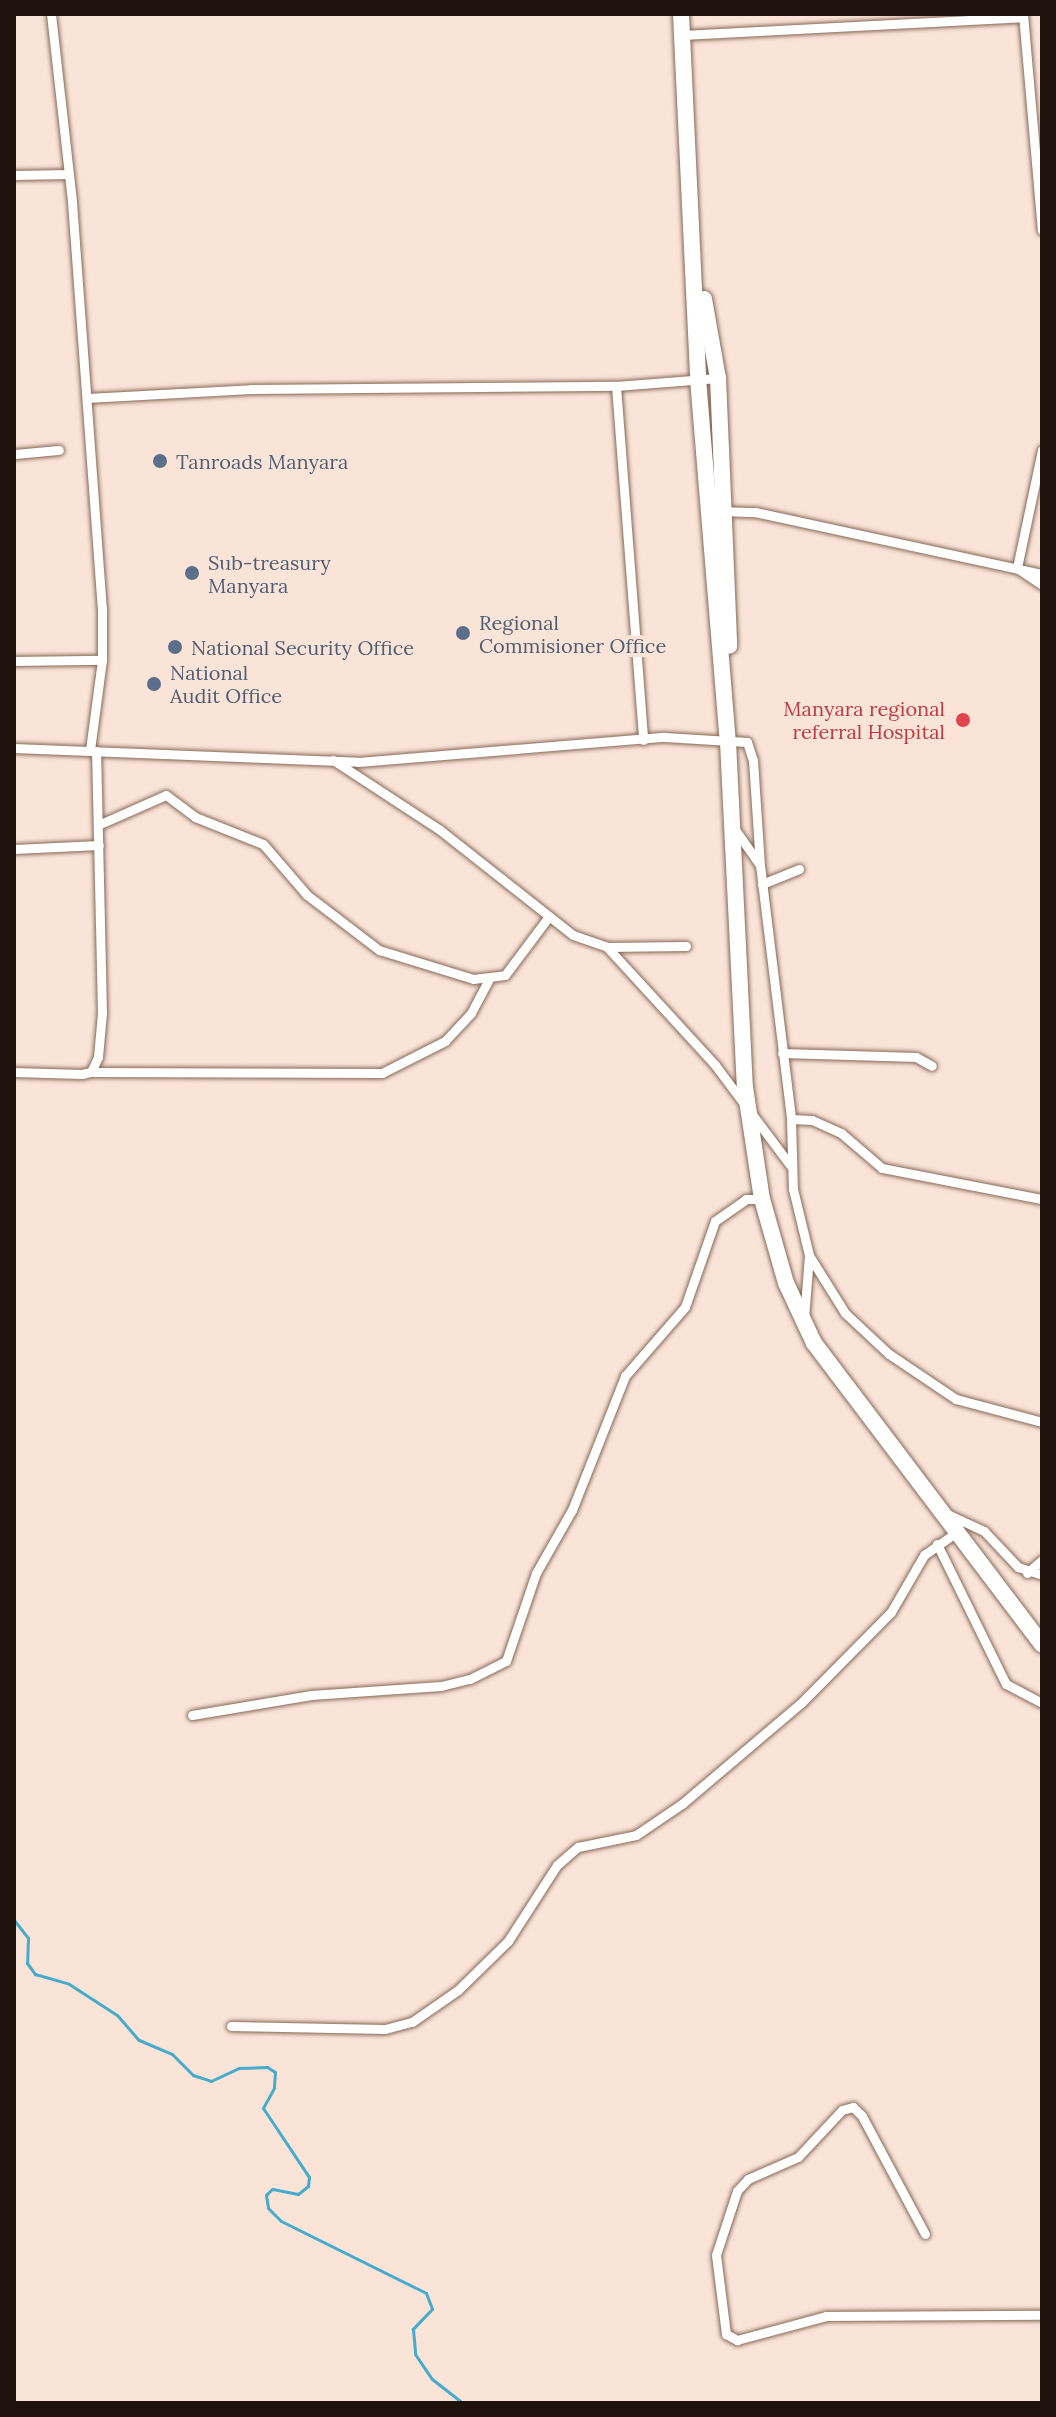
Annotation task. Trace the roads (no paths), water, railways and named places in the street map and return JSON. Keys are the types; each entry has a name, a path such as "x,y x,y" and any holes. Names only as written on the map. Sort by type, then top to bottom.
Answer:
{"highway":[{"path":"681,14 694,238 698,379 731,615 726,712 747,1108 762,1199 803,1325 938,1512 1042,1644"},
{"path":"694,238 718,378 717,511"}],"street":[{"path":"51,14 69,174 87,398 102,660 93,750 99,845 102,1013 91,1072"},
{"path":"682,35 1023,15 1042,230"},
{"path":"14,175 69,174"},
{"path":"87,398 251,389 616,386 718,378"},
{"path":"616,386 643,740"},
{"path":"14,454 59,450"},
{"path":"1017,568 1042,450"},
{"path":"717,511 755,512 1042,574"},
{"path":"1017,568 1042,585"},
{"path":"15,659 102,660"},
{"path":"14,748 333,760 682,737 747,742 751,751 762,884 791,1119 791,1166 809,1255 803,1325"},
{"path":"333,760 474,854 547,919 607,947 715,1065 791,1166"},
{"path":"98,825 166,795 195,817 263,844 307,895 379,950 436,970 489,979 505,975 547,919"},
{"path":"732,825 760,865"},
{"path":"14,849 99,845"},
{"path":"762,884 799,869"},
{"path":"607,947 686,946"},
{"path":"14,1072 382,1073 445,1041 471,1013 489,979"},
{"path":"782,1053 916,1057 932,1066"},
{"path":"791,1119 812,1120 841,1133 882,1168 1042,1199"},
{"path":"192,1715 311,1695 441,1686 470,1679 506,1661 536,1573 572,1510 625,1376 685,1307 715,1221 746,1199 762,1199"},
{"path":"809,1255 845,1313 889,1354 956,1399 1042,1422"},
{"path":"938,1512 984,1531 1027,1573 1042,1575"},
{"path":"231,2026 385,2029 412,2022 458,1990 508,1941 557,1865 578,1847 636,1835 683,1803 801,1703 891,1612 924,1555 956,1533"},
{"path":"937,1544 1006,1684 1042,1703"},
{"path":"1027,1573 1042,1560"},
{"path":"925,2234 862,2116 853,2107 842,2110 798,2157 748,2179 737,2191 716,2255 726,2334 737,2340 826,2316 1042,2315"}],"waterway":[{"path":"14,1920 28,1938 27,1963 35,1974 69,1984 117,2015 139,2040 172,2054 193,2075 211,2081 239,2068 267,2067 275,2072 274,2088 263,2108 309,2177 308,2186 298,2194 272,2189 266,2195 268,2208 281,2221 426,2293 432,2309 413,2329 415,2354 432,2379 463,2403"}],"place":[{"name":"Tanroads Manyara","path":"160,461"},
{"name":"Sub-treasury Manyara","path":"192,573"},
{"name":"Regional Commisioner Office","path":"463,633"},
{"name":"National Security Office","path":"175,647"},
{"name":"National Audit Office","path":"154,684"},
{"name":"Manyara regional referral Hospital","path":"963,720"}]}
